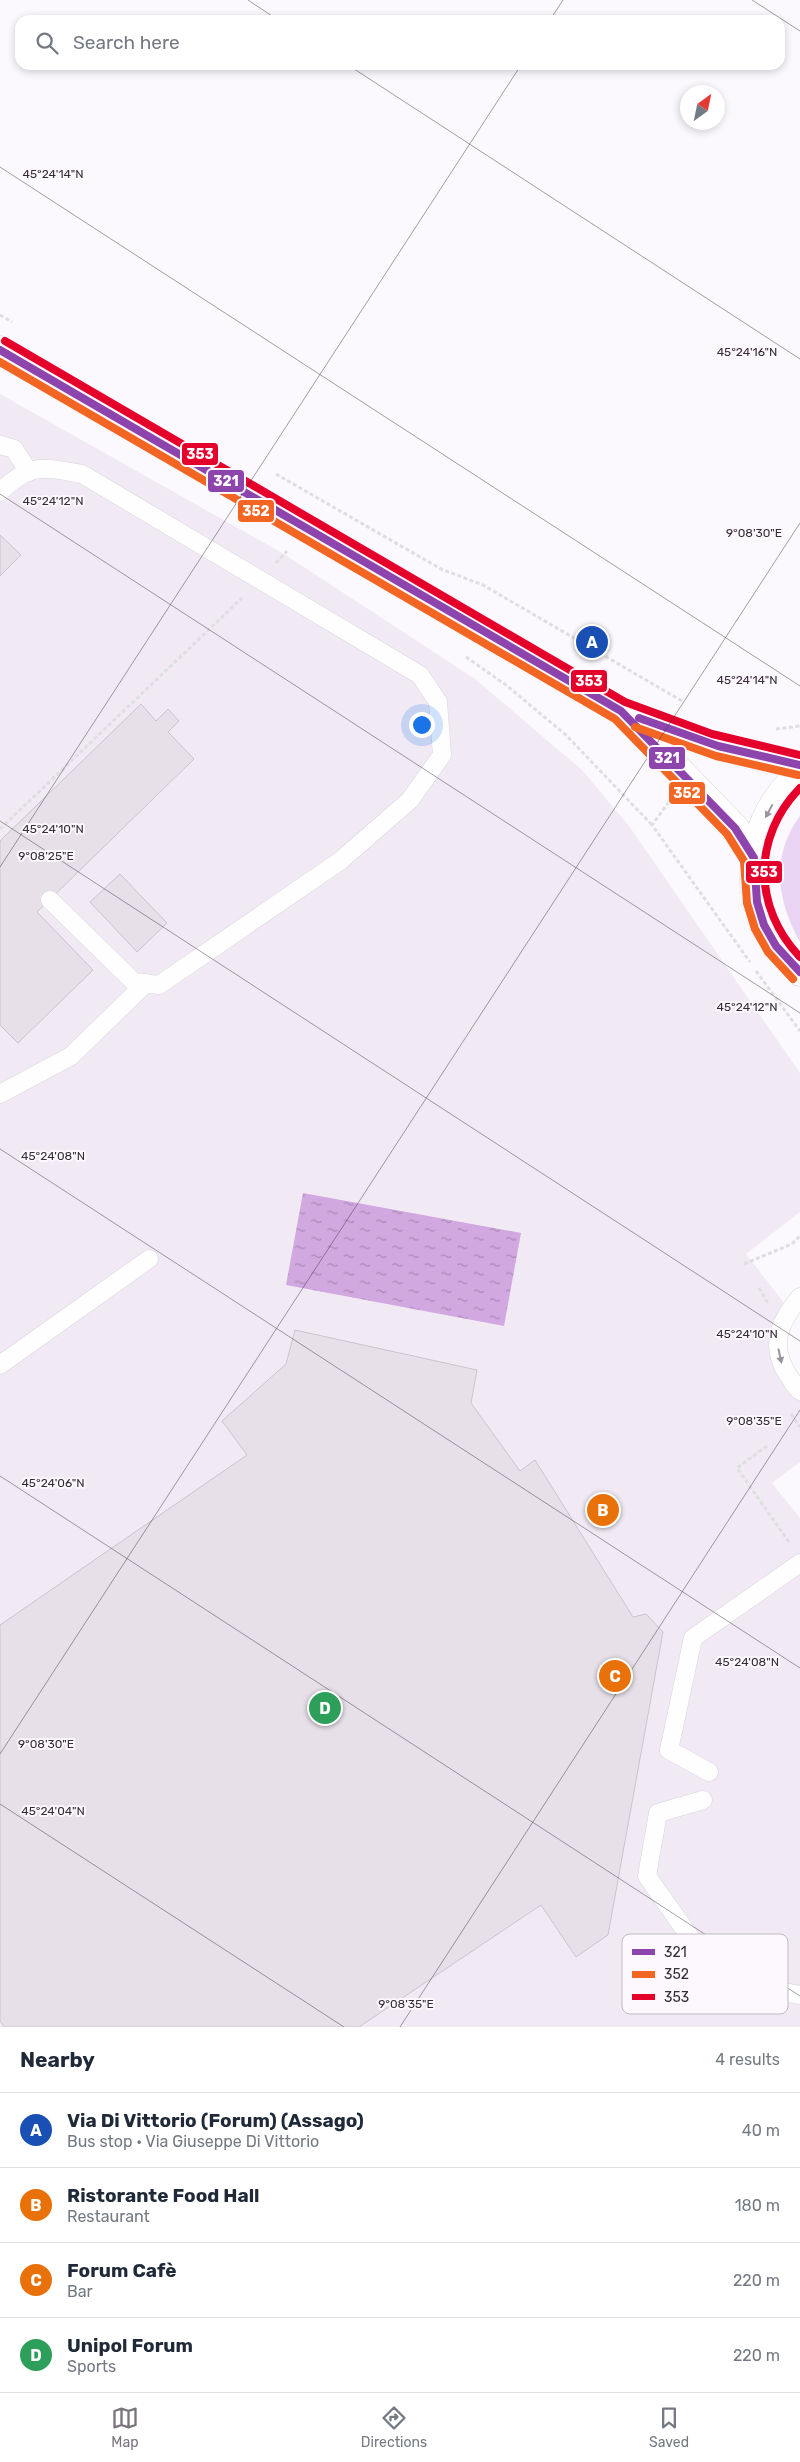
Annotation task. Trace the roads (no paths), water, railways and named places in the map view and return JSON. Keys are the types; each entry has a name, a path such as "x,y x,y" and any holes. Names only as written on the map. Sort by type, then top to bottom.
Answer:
{"main road":[{"path":"0,350 621,711 714,746 756,758 800,765"},
{"path":"621,711 735,828 754,858"},
{"path":"800,774 790,782 773,804 758,837 754,858 757,902 764,925 776,946 800,972"}],"lane":[{"path":"0,445 14,449 29,472"},
{"path":"0,492 15,477 42,467 82,474 420,675 438,702 442,755 410,800 340,862 159,984 134,982 50,900"},
{"path":"0,1094 71,1056 146,983"},
{"path":"0,1365 149,1259"},
{"path":"800,1297 785,1315 777,1339 781,1363 800,1391"},
{"path":"709,1772 670,1750 693,1638 797,1556"},
{"path":"688,1934 647,1876 658,1813 703,1800"}],"water":[{"path":"303,1193 521,1233 504,1326 286,1285"}],"place":[{"name":"Via Di Vittorio (Forum) (Assago)","path":"592,642"},
{"name":"Ristorante Food Hall","path":"603,1510"},
{"name":"Forum Cafè","path":"615,1676"},
{"name":"Unipol Forum","path":"325,1708"}]}
